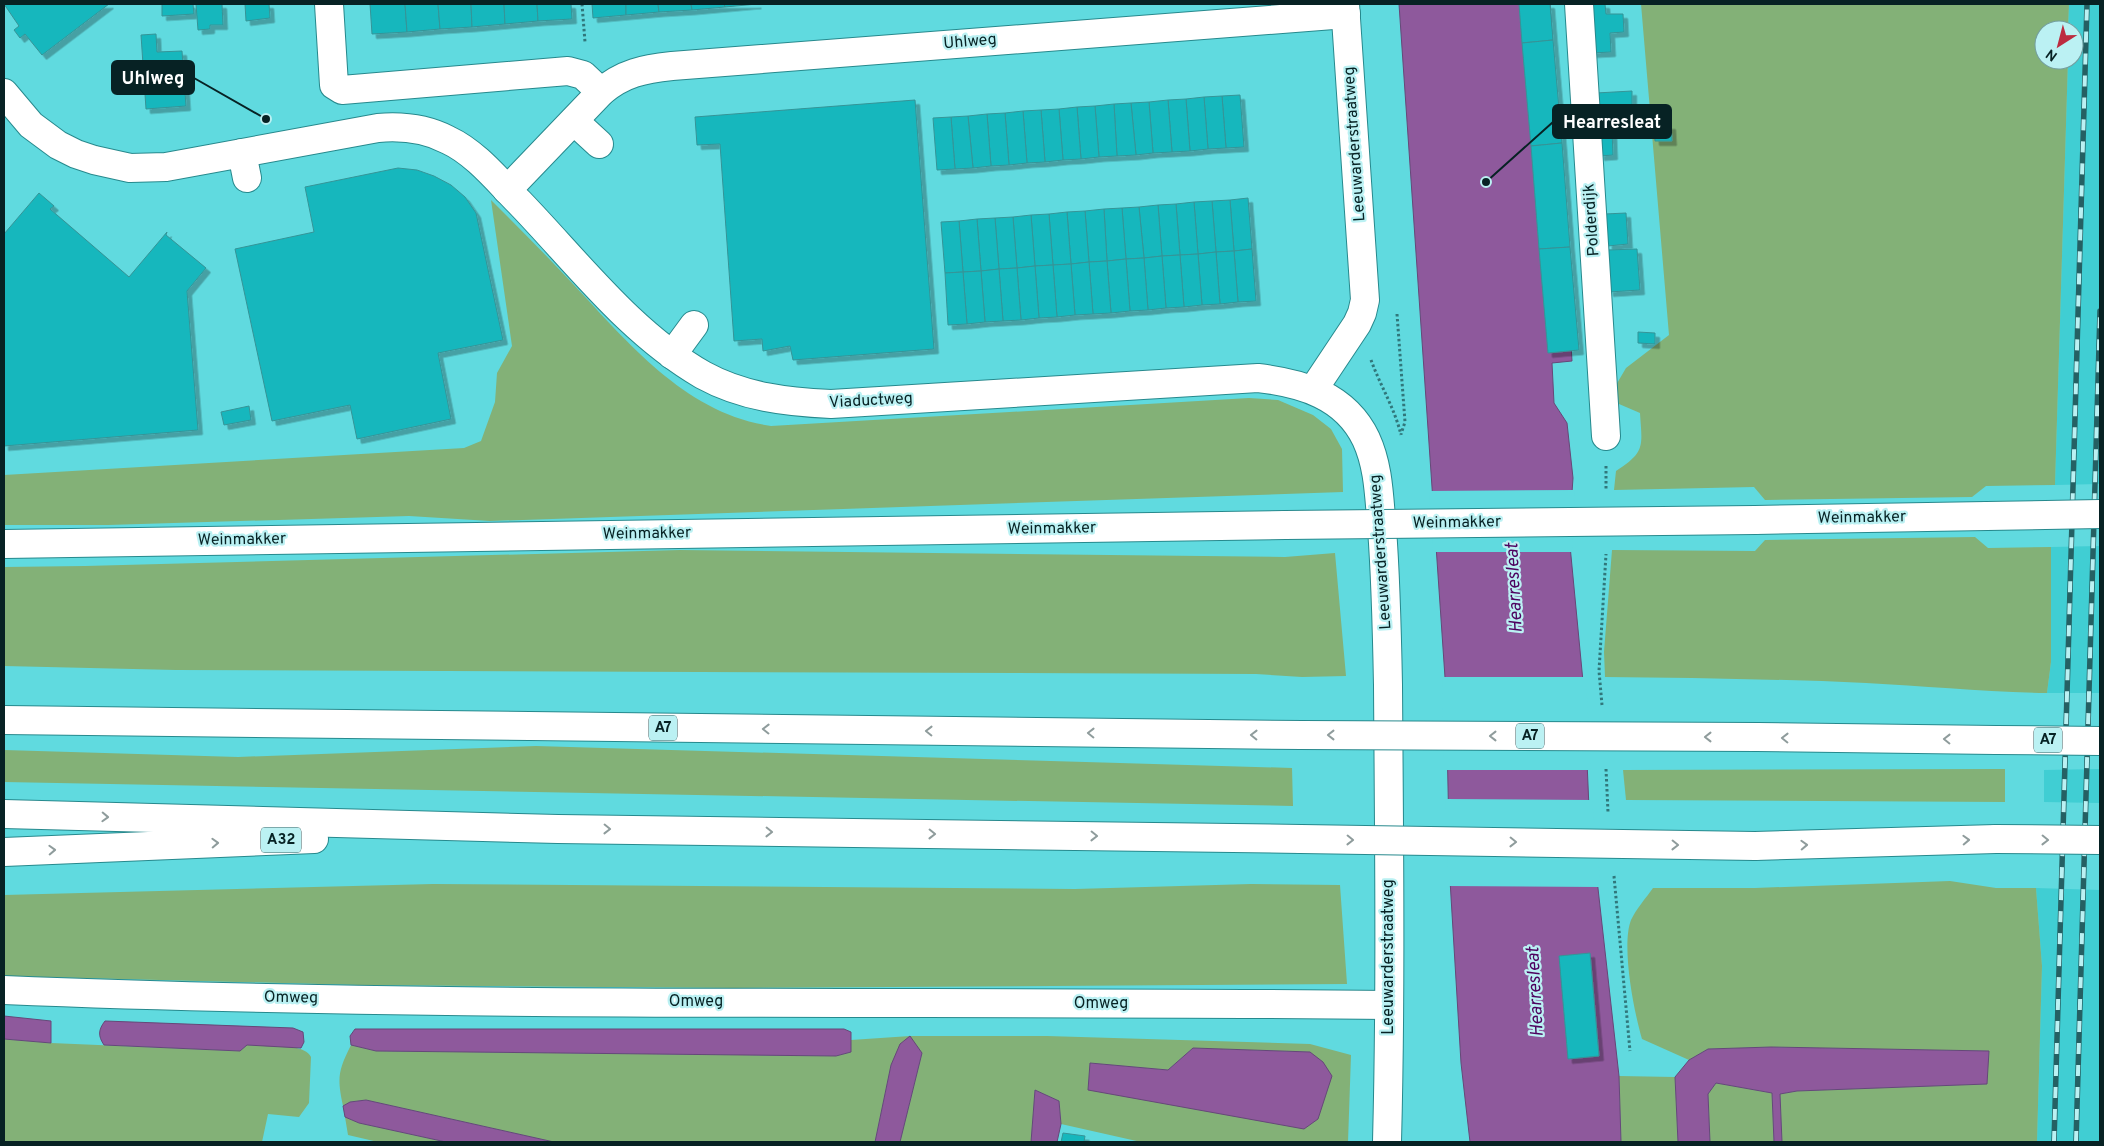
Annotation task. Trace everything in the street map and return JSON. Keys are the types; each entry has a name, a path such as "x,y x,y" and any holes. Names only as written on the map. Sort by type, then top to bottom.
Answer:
{"main road":[{"path":"329,4 334,84 342,90 574,72 583,75 601,92"},
{"name":"Polderdijk","path":"1579,4 1606,436"},
{"name":"Uhlweg","path":"507,190 601,92 626,75 646,68 1346,9"},
{"name":"Leeuwarderstraatweg","path":"1346,9 1364,308 1357,324 1313,390 1340,408 1359,428 1373,458 1378,486 1387,626 1389,1005 1387,1142"},
{"path":"8,108 43,135 76,154 111,165 147,168 244,165 367,129 402,127 434,134 449,140 478,161 507,190"},
{"path":"574,121 599,144"},
{"name":"Viaductweg","path":"507,190 624,313 654,341 705,376 728,387 752,395 776,400 814,403 1241,378 1285,381 1313,390"},
{"path":"672,355 694,324"},
{"name":"Weinmakker","path":"4,544 2100,514"},
{"name":"A7","path":"10,720 1302,735 2100,741"},
{"path":"4,814 558,829 1755,846 1996,839 2100,840"},
{"name":"A32","path":"4,852 558,829"},
{"name":"Omweg","path":"4,990 155,996 391,1000 1389,1005"}],"path":[{"path":"582,4 585,43"},
{"path":"1401,434 1405,422"}],"shaded area":[{"path":"2069,4 2100,4 2100,484 2055,485 2068,70 2084,70 2084,20 2068,20"},
{"path":"2100,546 2100,693 2047,693 2051,662 2051,547"},
{"path":"2100,769 2100,803 2044,802 2044,770"},
{"path":"2036,888 2100,890 2099,1142 2037,1142 2042,966"}],"green space":[{"path":"1641,4 2069,4 2068,20 2034,20 2034,70 2068,70 2055,485 1986,486 1972,497 1765,500 1754,487 1614,490 1616,471 1633,459 1640,447 1641,441 1640,413 1619,404 1616,385 1626,368 1669,335"},
{"path":"491,200 638,352 686,392 713,407 741,419 771,426 1249,398 1278,400 1313,415 1331,429 1342,449 1343,492 490,521 409,516 108,525 4,525 4,475 464,448 481,441 495,402 497,373 512,346"},
{"path":"1975,537 1988,548 2051,547 2051,662 2047,693 1889,684 1605,677 1604,652 1612,550 1755,551 1765,540"},
{"path":"680,550 1285,557 1335,553 1346,676 1302,677 1256,674 176,670 4,666 4,567"},
{"path":"536,746 1292,768 1293,806 4,782 4,750 238,757"},
{"path":"2005,769 2005,802 1626,800 1623,770"},
{"path":"1950,881 1996,888 2036,888 2042,966 2037,1142 1782,1142 1780,1094 1797,1091 1986,1084 1989,1051 1770,1047 1708,1049 1689,1060 1642,1039 1630,979 1627,946 1628,931 1633,916 1653,888 1755,888"},
{"path":"433,884 1075,889 1251,884 1340,885 1347,984 734,988 359,985 4,976 4,895"},
{"path":"910,1036 1047,1036 1310,1044 1351,1055 1348,1142 1141,1142 1061,1124 1059,1101 1035,1090 1031,1142 900,1142 922,1053 891,1065 875,1142 554,1142 366,1100 350,1102 343,1106 339,1081 343,1062 351,1045 376,1051 836,1056 851,1052 851,1040","holes":["1193,1048 1310,1052 1088,1090 1090,1063 1168,1070"]},
{"path":"4,1039 51,1043 240,1051 247,1045 292,1047 307,1052 311,1057 309,1103 299,1117 268,1114 262,1142 4,1142"},
{"path":"1619,1076 1675,1077 1678,1142 1621,1142"},
{"path":"1716,1083 1772,1093 1774,1142 1710,1142 1708,1094"},
{"path":"345,1117 359,1123 446,1142 378,1142 348,1135"}],"water":[{"path":"1399,4 1550,4 1572,361 1552,363 1554,403 1567,423 1573,478 1569,535 1584,692 1589,808 1619,1076 1621,1142 1470,1142 1461,1063 1450,880 1446,692"},
{"path":"4,1016 51,1021 51,1043 4,1039"},
{"path":"105,1021 293,1028 303,1032 304,1042 301,1048 247,1045 240,1051 104,1045 100,1033"},
{"path":"355,1029 844,1029 851,1032 851,1052 836,1056 376,1051 351,1045 350,1036"},
{"path":"910,1036 922,1053 900,1142 875,1142 891,1065 900,1044"},
{"path":"1771,1047 1989,1051 1987,1084 1797,1091 1780,1094 1782,1142 1774,1142 1772,1093 1716,1083 1708,1094 1710,1142 1678,1142 1675,1077 1689,1060 1708,1049"},
{"path":"1193,1048 1310,1052 1323,1062 1332,1076 1318,1119 1304,1129 1088,1090 1090,1063 1168,1070"},
{"path":"1035,1090 1059,1101 1061,1124 1057,1142 1031,1142"},
{"path":"366,1100 554,1142 446,1142 359,1123 345,1117 343,1106 350,1102"}],"pier":[{"path":"1575,490 1572,535 1573,552 1433,552 1429,491"},
{"path":"1442,677 1586,677 1591,770 1444,770"},
{"path":"1445,799 1592,800 1601,887 1448,886"}],"building":[{"path":"4,4 109,4 42,55 25,34 20,38 14,30 19,26"},
{"path":"162,4 193,4 194,14 162,16"},
{"path":"196,4 222,4 223,25 210,25 210,29 198,30"},
{"path":"245,4 269,4 270,18 246,21"},
{"path":"370,4 405,4 407,32 372,34"},
{"path":"405,4 438,4 440,29 407,32"},
{"path":"438,4 471,4 472,27 440,29"},
{"path":"471,4 504,4 505,24 472,27"},
{"path":"504,4 537,4 538,21 505,24"},
{"path":"537,4 571,4 572,19 538,21"},
{"path":"592,4 626,4 626,15 593,18"},
{"path":"626,4 658,4 659,12 626,15"},
{"path":"658,4 691,4 692,10 659,12"},
{"path":"691,4 724,4 725,7 692,10"},
{"path":"724,4 757,4 725,7"},
{"path":"1519,4 1550,4 1553,40 1522,43"},
{"path":"1590,4 1605,4 1606,14 1623,14 1624,32 1610,33 1611,52 1592,53"},
{"path":"156,34 157,52 182,51 186,106 146,109 141,35"},
{"path":"1553,40 1562,143 1531,146 1522,43"},
{"path":"1632,91 1632,111 1613,112 1613,155 1600,156 1596,93"},
{"path":"1240,95 1244,147 1226,148 1222,96"},
{"path":"1222,96 1226,148 1208,149 1204,97"},
{"path":"1204,97 1208,149 1190,151 1186,99"},
{"path":"1186,99 1190,151 1172,152 1168,100"},
{"path":"915,100 934,349 793,360 790,346 763,351 762,339 734,341 720,144 697,145 695,117"},
{"path":"1168,100 1172,152 1153,153 1149,102"},
{"path":"1149,102 1153,153 1136,155 1131,103"},
{"path":"1131,103 1136,155 1117,156 1114,104"},
{"path":"1114,104 1117,156 1099,157 1095,106"},
{"path":"1095,106 1099,157 1081,159 1077,107"},
{"path":"1077,107 1081,159 1063,160 1059,109"},
{"path":"1059,109 1063,160 1045,162 1041,110"},
{"path":"1041,110 1045,162 1027,163 1023,111"},
{"path":"1023,111 1027,163 1009,165 1005,113"},
{"path":"1005,113 1009,165 991,166 987,114"},
{"path":"987,114 991,166 973,168 968,116"},
{"path":"968,116 973,168 955,169 951,117"},
{"path":"951,117 955,169 937,170 933,118"},
{"path":"1654,125 1671,125 1672,141 1655,141"},
{"path":"1562,143 1570,247 1539,249 1531,146"},
{"path":"398,168 417,170 451,185 465,197 476,213 503,340 438,353 451,419 357,439 350,405 272,421 235,249 314,232 305,187"},
{"path":"39,193 54,206 50,209 129,277 167,232 166,235 206,268 187,291 198,430 4,446 4,234"},
{"path":"1248,198 1252,249 1234,251 1230,200"},
{"path":"1230,200 1234,251 1216,252 1212,201"},
{"path":"1212,201 1216,252 1198,254 1194,202"},
{"path":"1194,202 1198,254 1180,255 1176,204"},
{"path":"1176,204 1180,255 1162,256 1158,205"},
{"path":"1158,205 1162,256 1144,258 1139,207"},
{"path":"1139,207 1144,258 1126,259 1122,208"},
{"path":"1122,208 1126,259 1107,261 1104,209"},
{"path":"1104,209 1107,261 1089,262 1085,211"},
{"path":"1085,211 1089,262 1071,264 1067,212"},
{"path":"1067,212 1071,264 1053,265 1049,214"},
{"path":"1626,213 1628,244 1608,246 1605,214"},
{"path":"1049,214 1053,265 1035,266 1031,215"},
{"path":"1031,215 1035,266 1017,268 1013,217"},
{"path":"1013,217 1017,268 999,269 995,218"},
{"path":"995,218 999,269 981,271 977,219"},
{"path":"977,219 981,271 963,272 959,221"},
{"path":"959,221 963,272 945,273 941,222"},
{"path":"1570,247 1579,350 1548,353 1539,249"},
{"path":"1252,249 1256,301 1238,302 1234,251"},
{"path":"1637,249 1640,290 1609,292 1607,250"},
{"path":"1234,251 1238,302 1220,304 1216,252"},
{"path":"1216,252 1220,304 1202,305 1198,254"},
{"path":"1198,254 1202,305 1184,307 1180,255"},
{"path":"1180,255 1184,307 1166,308 1162,256"},
{"path":"1162,256 1166,308 1148,310 1144,258"},
{"path":"1144,258 1148,310 1130,311 1126,259"},
{"path":"1126,259 1130,311 1111,313 1107,261"},
{"path":"1107,261 1111,313 1093,314 1089,262"},
{"path":"1089,262 1093,314 1075,315 1071,264"},
{"path":"1071,264 1075,315 1057,317 1053,265"},
{"path":"1053,265 1057,317 1039,318 1035,266"},
{"path":"1035,266 1039,318 1021,320 1017,268"},
{"path":"1017,268 1021,320 1003,321 999,269"},
{"path":"999,269 1003,321 985,322 981,271"},
{"path":"981,271 985,322 967,324 963,272"},
{"path":"963,272 967,324 948,325 945,273"},
{"path":"1638,332 1655,333 1655,344 1638,343"},
{"path":"249,406 251,420 224,425 221,412"},
{"path":"1590,953 1599,1056 1568,1059 1559,956"},
{"path":"1063,1133 1085,1136 1084,1142 1061,1142"}],"railway":[{"path":"2054,1142 2087,4"},
{"path":"2076,1142 2100,311"}],"place":[{"name":"Uhlweg","path":"266,119"},
{"name":"Hearresleat","path":"1486,182"}]}
